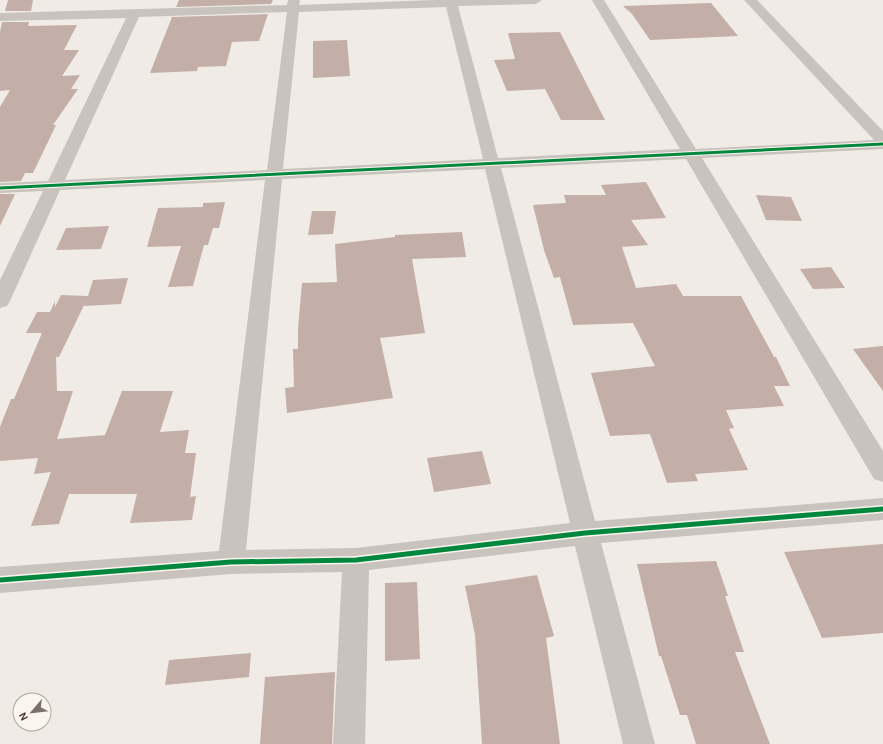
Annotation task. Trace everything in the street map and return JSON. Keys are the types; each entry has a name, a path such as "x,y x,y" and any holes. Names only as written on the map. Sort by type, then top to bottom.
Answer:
{"street":[{"path":"0,17 134,14 294,4 451,3 536,0"},
{"path":"598,0 883,472"},
{"path":"750,0 883,140"},
{"path":"451,3 639,744"},
{"path":"231,562 294,4"},
{"path":"0,301 134,14"},
{"path":"0,188 883,144"},
{"path":"0,580 231,562 356,560 585,533 883,509"},
{"path":"349,744 356,560"}],"building":[{"path":"8,0 33,0 31,11 5,11"},
{"path":"179,0 273,0 271,4 176,7"},
{"path":"711,3 738,36 650,40 632,14 623,6"},
{"path":"268,14 259,41 232,42 226,66 198,67 197,71 150,73 172,17"},
{"path":"2,22 29,22 28,26 77,25 64,50 79,50 62,76 80,75 71,89 78,89 53,125 56,125 33,173 25,173 21,181 0,182 0,107 10,90 0,91 0,32"},
{"path":"560,32 605,120 561,120 545,89 507,91 494,60 515,59 508,33"},
{"path":"347,40 350,76 313,78 313,41"},
{"path":"646,182 666,218 631,220 648,245 622,247 636,288 676,284 683,296 741,296 774,357 776,357 790,386 774,386 784,406 726,410 734,428 729,429 748,470 695,474 698,481 667,483 650,434 610,436 591,373 655,366 633,323 573,325 560,277 554,278 544,250 533,205 566,203 564,195 606,195 601,185"},
{"path":"0,194 15,194 0,226"},
{"path":"756,195 791,197 802,221 766,220"},
{"path":"225,202 219,228 213,228 208,245 204,245 193,286 168,287 181,246 147,247 158,208 203,207 203,203"},
{"path":"312,211 336,211 333,234 308,235"},
{"path":"109,226 101,249 56,250 66,228"},
{"path":"462,232 466,257 412,259 425,333 380,338 393,398 287,413 285,388 294,387 293,349 298,349 298,328 302,283 337,282 335,244 395,237 395,235"},
{"path":"831,267 845,288 813,289 800,269"},
{"path":"128,278 121,304 84,306 87,299 59,357 56,357 57,391 73,391 57,439 105,435 122,391 173,391 160,432 189,430 185,453 196,453 190,497 196,496 192,520 130,523 137,494 69,494 59,524 31,526 51,472 34,474 38,458 0,461 0,427 11,399 14,399 42,333 26,333 37,312 50,312 55,301 55,307 61,295 88,296 93,280"},
{"path":"883,346 883,391 853,349"},
{"path":"482,451 491,484 434,492 427,458"},
{"path":"883,544 883,633 822,638 784,552"},
{"path":"716,561 728,596 725,596 744,652 735,652 770,744 696,744 687,715 680,715 661,656 659,656 637,564"},
{"path":"537,575 554,636 546,638 560,744 482,744 475,635 465,586"},
{"path":"417,582 420,659 385,661 385,583"},
{"path":"251,653 249,677 165,685 169,660"},
{"path":"335,672 332,744 260,744 265,677"}],"cycle path":[{"path":"0,188 883,144"},
{"path":"0,580 231,562 356,560 585,533 883,509"}]}
